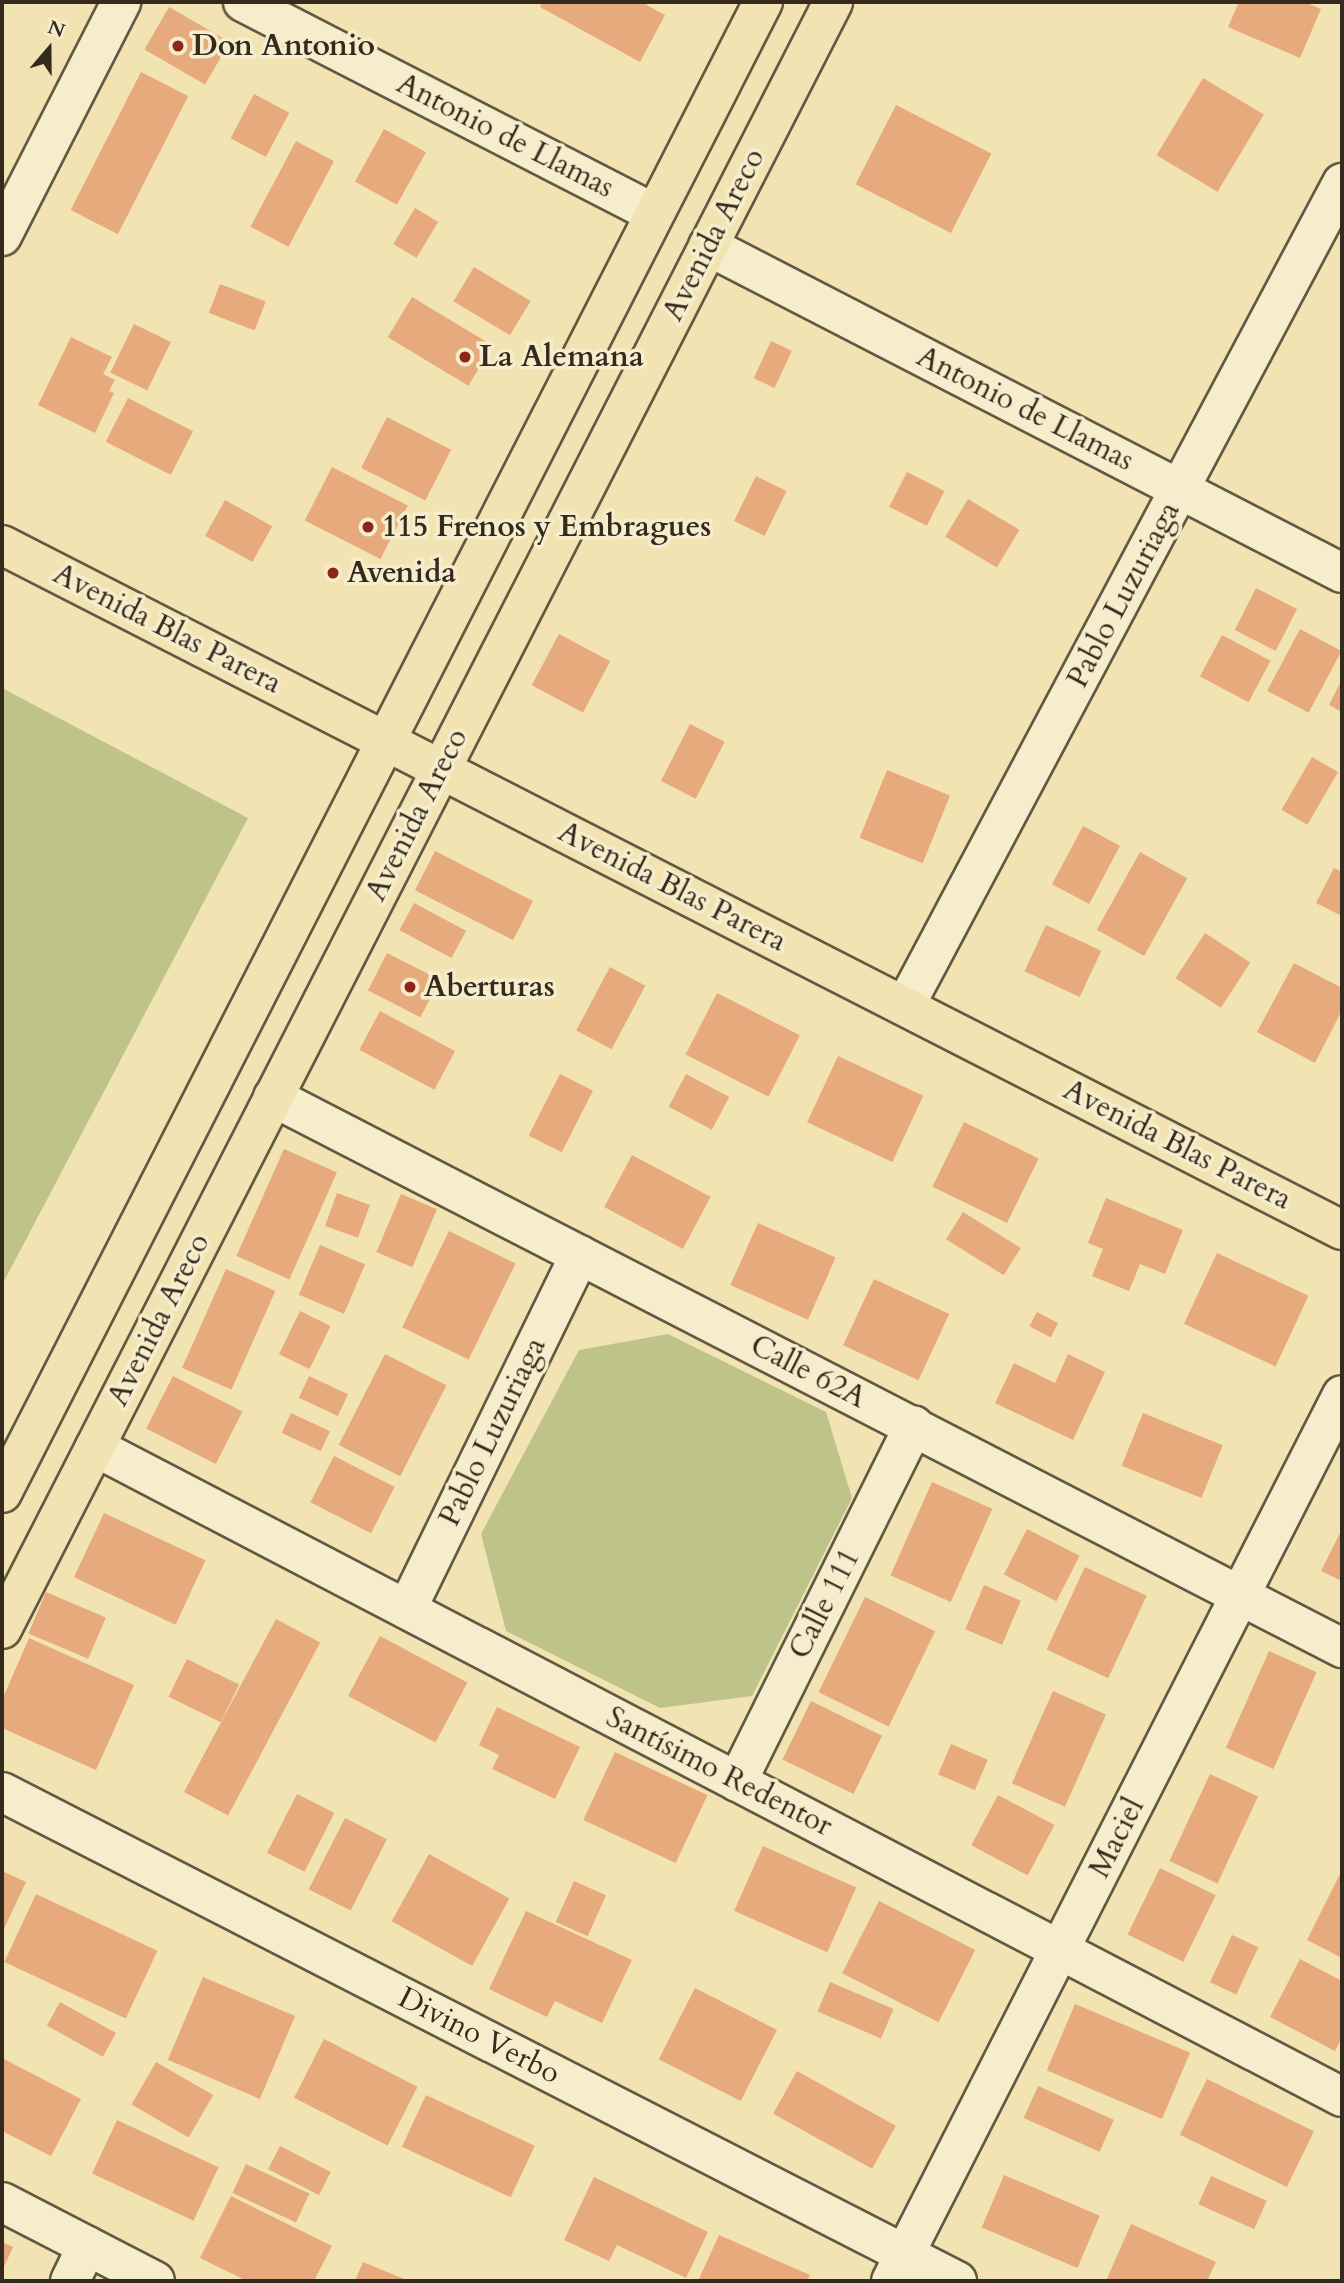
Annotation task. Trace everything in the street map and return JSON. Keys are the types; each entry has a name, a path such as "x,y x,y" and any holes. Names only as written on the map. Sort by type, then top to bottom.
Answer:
{"main road":[{"name":"Avenida Areco","path":"2,1493 762,2"},
{"name":"Avenida Areco","path":"2,1629 833,2"},
{"name":"Avenida Blas Parera","path":"2,545 1342,1230"}],"street":[{"path":"2,236 121,2"},
{"name":"Antonio de Llamas","path":"243,2 654,213"},
{"name":"Pablo Luzuriaga","path":"905,1006 1342,183"},
{"name":"Antonio de Llamas","path":"708,246 1342,573"},
{"name":"Calle 62A","path":"273,1097 1342,1648"},
{"name":"Pablo Luzuriaga","path":"407,1609 580,1255"},
{"name":"Maciel","path":"898,2268 1342,1395"},
{"name":"Calle 111","path":"737,1782 914,1426"},
{"name":"Santísimo Redentor","path":"95,1447 1342,2097"},
{"name":"Divino Verbo","path":"2,1792 898,2268 957,2281"},
{"path":"2,2202 155,2281"},
{"path":"70,2281 87,2246"}],"green space":[{"path":"2,688 248,818 2,1285"},
{"path":"668,1334 826,1412 852,1498 752,1696 660,1708 506,1631 481,1534 579,1350"}],"building":[{"path":"543,2 641,2 665,15 640,62 540,7"},
{"path":"1239,2 1304,2 1321,9 1300,58 1228,27"},
{"path":"169,7 230,42 205,84 144,49"},
{"path":"141,72 188,96 118,234 71,210"},
{"path":"1203,78 1264,115 1218,192 1157,155"},
{"path":"254,94 289,113 266,157 231,138"},
{"path":"896,105 991,154 951,233 856,184"},
{"path":"384,129 426,152 397,205 355,181"},
{"path":"296,141 334,161 288,247 250,227"},
{"path":"415,208 438,222 417,258 393,244"},
{"path":"474,267 531,301 510,335 453,301"},
{"path":"220,284 266,302 255,331 209,313"},
{"path":"412,297 493,345 468,386 388,337"},
{"path":"134,324 171,342 147,391 110,373"},
{"path":"71,337 112,357 103,374 115,380 109,391 114,393 95,433 38,405"},
{"path":"771,341 792,351 775,388 754,378"},
{"path":"128,398 193,431 171,475 106,442"},
{"path":"387,417 451,450 425,500 361,468"},
{"path":"332,467 408,506 380,559 305,520"},
{"path":"907,472 944,491 927,526 889,507"},
{"path":"756,476 787,491 765,536 734,521"},
{"path":"968,499 1019,530 997,568 945,537"},
{"path":"225,500 272,526 252,562 205,536"},
{"path":"1256,588 1297,609 1276,651 1235,630"},
{"path":"1300,629 1341,651 1309,713 1267,691"},
{"path":"559,634 610,661 583,712 532,685"},
{"path":"1222,635 1271,661 1248,702 1200,676"},
{"path":"1342,679 1342,712 1329,705"},
{"path":"690,724 725,742 696,799 661,781"},
{"path":"1312,757 1338,772 1307,825 1282,810"},
{"path":"887,770 950,795 923,863 860,838"},
{"path":"1083,826 1120,846 1089,904 1052,884"},
{"path":"435,851 533,901 513,940 415,890"},
{"path":"1140,852 1187,878 1144,956 1097,930"},
{"path":"1334,868 1342,872 1342,916 1316,903"},
{"path":"414,903 466,931 452,958 399,930"},
{"path":"1046,925 1101,951 1080,997 1024,971"},
{"path":"1205,933 1250,962 1221,1008 1176,978"},
{"path":"387,953 440,980 421,1017 368,990"},
{"path":"1294,963 1342,988 1342,1010 1315,1063 1257,1032"},
{"path":"610,967 645,986 612,1049 576,1031"},
{"path":"717,993 800,1035 769,1097 686,1054"},
{"path":"380,1011 455,1051 434,1090 359,1050"},
{"path":"838,1056 923,1096 892,1162 807,1122"},
{"path":"560,1074 593,1091 562,1152 529,1135"},
{"path":"686,1074 729,1097 712,1130 669,1107"},
{"path":"964,1122 1039,1158 1007,1223 932,1187"},
{"path":"284,1149 337,1173 289,1279 236,1256"},
{"path":"632,1155 711,1197 683,1249 604,1207"},
{"path":"337,1193 370,1205 358,1238 325,1226"},
{"path":"401,1194 437,1209 412,1267 376,1252"},
{"path":"1106,1198 1183,1230 1165,1274 1140,1264 1129,1291 1092,1276 1103,1249 1088,1243"},
{"path":"963,1212 1021,1248 1004,1275 946,1239"},
{"path":"758,1223 836,1258 808,1320 730,1285"},
{"path":"449,1231 516,1263 469,1360 402,1327"},
{"path":"320,1245 365,1264 344,1314 299,1295"},
{"path":"1217,1253 1309,1296 1276,1366 1184,1324"},
{"path":"226,1269 275,1291 231,1390 182,1368"},
{"path":"874,1279 949,1314 918,1380 843,1345"},
{"path":"300,1311 331,1326 310,1369 279,1354"},
{"path":"1037,1312 1058,1323 1051,1337 1029,1326"},
{"path":"385,1354 446,1385 400,1476 339,1445"},
{"path":"1068,1354 1105,1372 1073,1440 995,1403 1014,1363 1055,1383"},
{"path":"173,1376 242,1411 216,1464 146,1429"},
{"path":"309,1376 348,1394 338,1416 299,1398"},
{"path":"291,1413 330,1431 321,1451 282,1433"},
{"path":"1143,1413 1223,1445 1201,1498 1122,1466"},
{"path":"334,1456 395,1487 371,1533 310,1502"},
{"path":"932,1482 992,1509 951,1602 891,1575"},
{"path":"104,1513 206,1560 176,1625 74,1577"},
{"path":"1027,1529 1080,1556 1056,1601 1004,1574"},
{"path":"1342,1529 1342,1581 1321,1571"},
{"path":"1085,1567 1147,1596 1108,1678 1047,1649"},
{"path":"984,1585 1021,1601 1002,1645 965,1629"},
{"path":"46,1592 106,1617 88,1659 28,1633"},
{"path":"865,1597 935,1631 889,1726 819,1692"},
{"path":"276,1619 320,1642 228,1816 184,1792"},
{"path":"380,1636 467,1682 435,1743 348,1696"},
{"path":"29,1638 134,1685 96,1770 2,1728 2,1700"},
{"path":"1269,1651 1317,1672 1273,1769 1226,1748"},
{"path":"187,1659 239,1684 221,1722 169,1697"},
{"path":"1053,1691 1106,1715 1065,1807 1012,1783"},
{"path":"811,1701 882,1736 854,1794 783,1759"},
{"path":"497,1707 580,1747 555,1799 492,1769 499,1755 479,1745"},
{"path":"951,1744 988,1760 975,1790 938,1774"},
{"path":"615,1752 707,1795 676,1863 583,1820"},
{"path":"1210,1774 1258,1796 1217,1883 1169,1861"},
{"path":"297,1794 334,1813 304,1872 267,1853"},
{"path":"998,1795 1055,1825 1028,1875 971,1845"},
{"path":"345,1818 387,1839 351,1911 309,1889"},
{"path":"763,1846 856,1887 827,1952 734,1911"},
{"path":"429,1854 509,1899 472,1966 392,1921"},
{"path":"1160,1868 1216,1895 1183,1962 1128,1935"},
{"path":"1342,1870 1342,1958 1307,1940"},
{"path":"2,1871 26,1882 2,1933"},
{"path":"574,1881 606,1895 588,1936 556,1922"},
{"path":"36,1894 157,1951 126,2019 4,1962"},
{"path":"879,1901 975,1950 938,2022 842,1973"},
{"path":"526,1911 632,1960 602,2023 555,2001 547,2017 489,1989"},
{"path":"1232,1935 1258,1947 1236,1994 1210,1982"},
{"path":"1300,1959 1342,1981 1342,2037 1335,2051 1270,2017"},
{"path":"203,1977 295,2016 260,2099 168,2060"},
{"path":"830,1982 894,2009 881,2038 817,2011"},
{"path":"695,1988 777,2030 741,2101 659,2059"},
{"path":"60,2002 116,2033 103,2057 47,2026"},
{"path":"1075,2004 1190,2053 1162,2119 1047,2070"},
{"path":"324,2039 418,2087 388,2145 294,2098"},
{"path":"2,2058 81,2099 51,2156 2,2131"},
{"path":"156,2062 213,2095 189,2137 132,2104"},
{"path":"797,2071 896,2126 872,2169 773,2114"},
{"path":"1207,2079 1314,2131 1287,2187 1180,2135"},
{"path":"1038,2086 1114,2120 1100,2152 1024,2118"},
{"path":"426,2095 535,2146 511,2197 402,2147"},
{"path":"117,2120 219,2167 194,2221 92,2173"},
{"path":"280,2146 331,2172 319,2195 268,2169"},
{"path":"246,2164 309,2194 296,2223 232,2193"},
{"path":"1004,2175 1100,2216 1077,2268 982,2227"},
{"path":"1211,2176 1267,2201 1254,2229 1198,2204"},
{"path":"594,2177 708,2232 686,2278 617,2245 609,2261 564,2240"},
{"path":"231,2196 332,2246 314,2281 247,2281 200,2258"},
{"path":"1131,2224 1216,2262 1207,2281 1106,2281"},
{"path":"719,2235 810,2275 807,2281 698,2281"},
{"path":"2,2242 13,2247 2,2271"},
{"path":"363,2262 409,2281 355,2281"}],"place":[{"name":"Don Antonio","path":"178,46"},
{"name":"La Alemana","path":"465,357"},
{"name":"115 Frenos y Embragues","path":"368,527"},
{"name":"Avenida","path":"333,573"},
{"name":"Aberturas","path":"410,987"}]}
